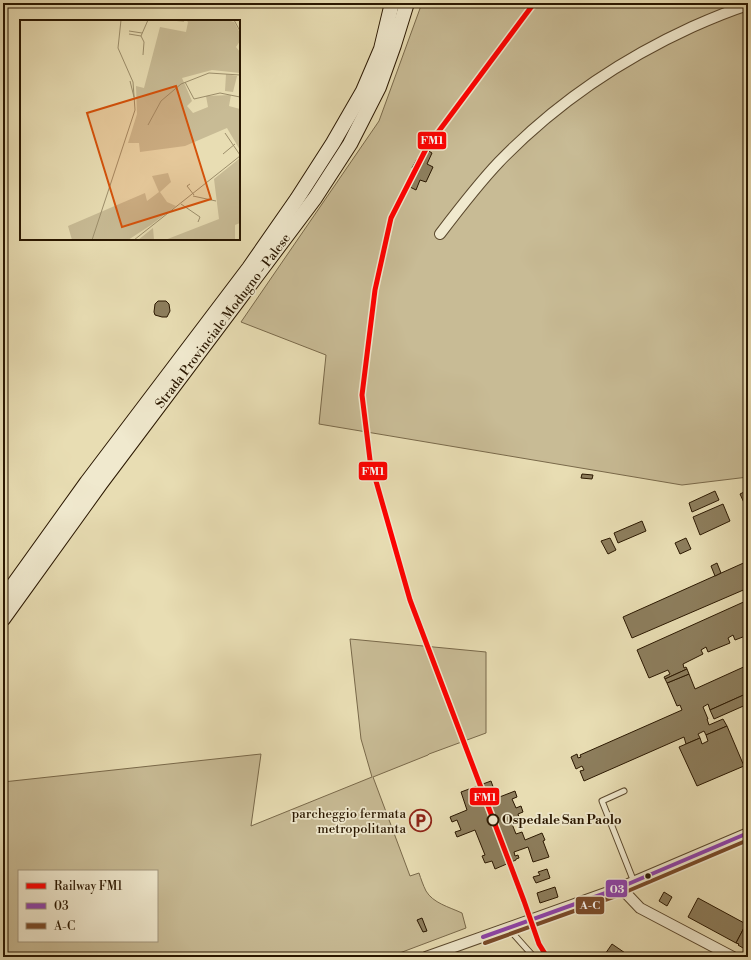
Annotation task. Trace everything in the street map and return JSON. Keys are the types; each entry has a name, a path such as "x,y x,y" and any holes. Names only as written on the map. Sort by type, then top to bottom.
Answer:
{"main road":[{"name":"Strada Provinciale Modugno - Palese","path":"3,599 87,482 249,268 297,199 333,143 363,91 381,49 392,3"},
{"name":"Strada Provinciale Modugno - Palese","path":"3,619 102,483 315,198 350,144 379,87 407,3"}],"street":[{"path":"440,234 476,188 499,162 560,107 597,79 653,46 714,17 748,5"},
{"path":"426,957 621,888 748,833"},
{"path":"621,888 640,908 733,957"}],"lane":[{"path":"624,792 602,801 634,882"},
{"path":"508,928 534,957"}],"shaded area":[{"path":"422,3 748,3 748,477 682,485 319,424 326,355 241,322 379,121"},
{"path":"350,639 486,652 486,733 373,777 410,876 419,873 426,891 433,899 462,913 466,928 389,957 3,957 3,782 261,754 251,826 372,777 361,739"}],"building":[{"path":"427,150 432,153 427,164 433,167 426,182 420,180 416,190 410,187 418,171 412,168 417,159 422,161"},
{"path":"158,301 166,301 169,304 170,311 167,317 155,315 155,304"},
{"path":"582,474 593,475 592,479 581,478"},
{"path":"748,490 748,506 746,507 740,494"},
{"path":"715,491 719,500 692,512 689,503"},
{"path":"723,504 730,521 700,535 693,517"},
{"path":"642,521 646,531 618,543 614,533"},
{"path":"610,538 616,550 608,554 601,541"},
{"path":"686,538 691,549 680,554 675,543"},
{"path":"748,561 748,588 632,638 623,617"},
{"path":"717,563 721,573 715,576 711,566"},
{"path":"748,600 748,635 735,640 733,635 728,638 730,643 708,652 706,647 701,650 703,654 683,664 684,668 686,667 687,669 665,679 664,677 670,674 668,670 649,678 637,650"},
{"name":"Ospedale San Paolo","path":"748,665 748,693 710,710 708,704 703,707 709,725 723,719 727,726 706,735 704,731 698,734 700,738 686,744 684,737 584,781 580,771 584,770 582,766 576,769 571,757 577,754 578,758 581,757 580,755 682,710 680,705 677,706 667,683 689,674 695,689"},
{"path":"687,669 689,674 667,683 665,679"},
{"path":"748,693 748,704 714,719 710,710"},
{"path":"727,726 744,766 697,786 679,747 700,738 702,744 708,741 706,735"},
{"name":"Ospedale San Paolo","path":"491,781 497,798 515,791 517,797 512,799 516,808 521,806 523,812 518,814 520,821 512,824 516,834 522,832 525,840 542,833 545,840 543,841 549,857 533,862 528,847 514,852 515,856 518,855 519,858 516,860 495,869 492,861 485,863 482,856 485,855 475,830 457,837 455,832 461,830 457,820 452,822 450,817 467,810 461,792"},
{"path":"547,869 550,878 536,883 533,877 540,875 538,872"},
{"path":"555,887 558,897 540,903 537,893"},
{"path":"664,892 672,897 667,906 659,901"},
{"path":"698,898 746,924 736,943 688,917"},
{"path":"422,918 427,931 423,932 417,920"},
{"path":"746,924 748,925 748,951 736,943"},
{"path":"612,944 631,957 603,957"}],"rail line":[{"name":"FM1","path":"536,3 532,6 427,147 391,218 375,290 362,395 370,460 410,600 539,944 547,957"}],"transit line":[{"name":"03","path":"483,937 614,890 748,833"},
{"name":"A-C","path":"485,943 616,896 748,840"}],"place":[{"name":"Ospedale San Paolo","path":"493,820"},
{"name":"parcheggio fermata metropolitanta","path":"421,821"}]}
